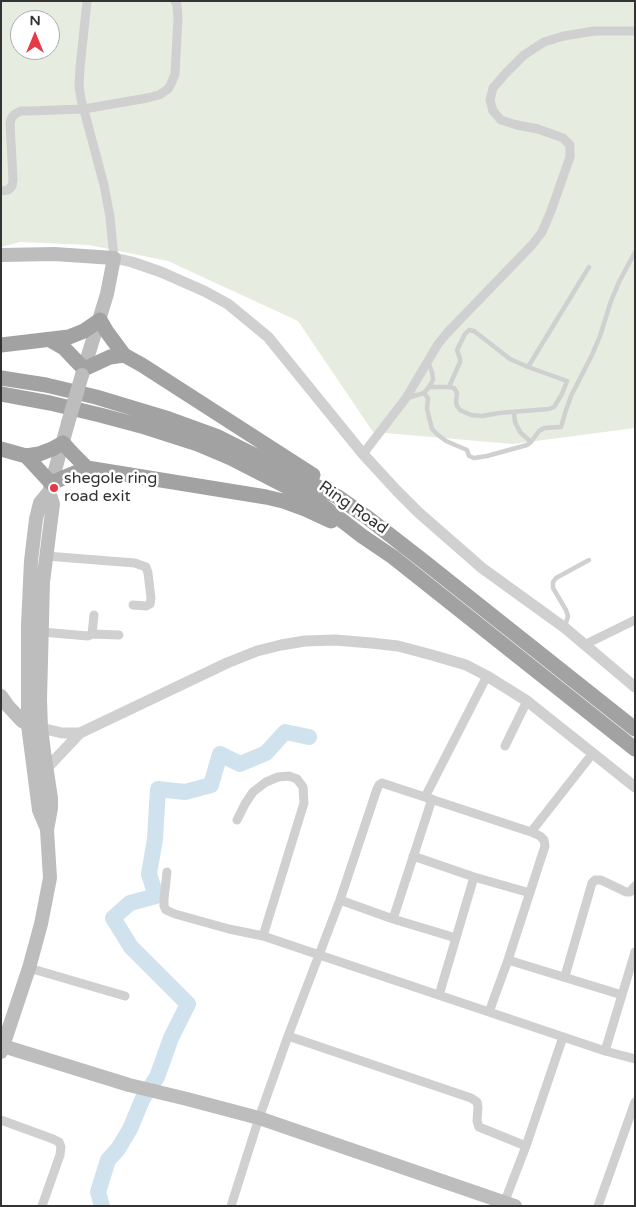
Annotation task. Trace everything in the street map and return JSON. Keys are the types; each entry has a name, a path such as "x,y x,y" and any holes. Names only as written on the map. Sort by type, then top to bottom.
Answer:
{"highway":[{"path":"1,345 69,336 84,331 100,320 106,332 124,356 142,365 319,479 338,497"},
{"path":"50,340 64,348 83,372 110,357 124,356"},
{"name":"Ring Road","path":"1,378 46,385 96,397 169,419 216,436 338,497 422,560 635,729"},
{"name":"Ring Road","path":"1,394 50,403 145,426 232,458 309,498 393,557 635,749"},
{"path":"1,449 26,456 39,454 63,443 87,468 283,501 305,509 362,536"},
{"path":"26,456 50,488 87,468"}],"main road":[{"path":"1,255 54,254 114,258 100,320 50,488 40,503 31,561 28,625 34,726 39,810 47,830"},
{"path":"50,488 53,504 43,582 42,632 34,726 46,769 51,798 52,808 47,830 50,878 41,924 29,968 6,1019 2,1048 129,1085 259,1118 508,1205"},
{"path":"1,696 22,722 34,726"}],"street":[{"path":"88,1 79,86 104,185 110,217 114,258 161,272 188,283 228,304 268,337 363,454 397,491 482,568 586,644 635,687"},
{"path":"1,191 8,190 12,186 10,123 15,114 21,111 84,109 147,98 159,95 168,89 174,74 178,18 175,1"},
{"path":"363,454 406,398 438,344 521,257 542,232 570,157 570,145 563,138 538,129 501,120 493,111 490,100 493,88 524,55 544,42 564,36 594,31 635,31"},
{"path":"46,556 135,563 146,567 151,598 150,604 146,606 133,605"},
{"path":"92,634 94,615"},
{"path":"586,644 635,620"},
{"path":"42,632 88,636 92,634 119,635"},
{"path":"46,769 80,734 227,662 281,645 306,641 335,640 398,646 457,663 488,676 527,701 635,788"},
{"path":"393,919 429,798 488,676"},
{"path":"505,746 527,701"},
{"path":"34,726 62,733 80,734"},
{"path":"531,832 593,753"},
{"path":"238,820 253,792 266,782 278,777 289,776 297,779 302,787 304,803 263,936"},
{"path":"234,1205 259,1118 340,900 379,785 382,783 531,832 544,840 545,846 530,893 489,1012"},
{"path":"413,856 474,877 530,893"},
{"path":"167,872 164,906 166,910 175,914 263,936 605,1051 635,1059"},
{"path":"439,995 474,877"},
{"path":"565,976 592,884 595,880 601,880 626,892 630,892 635,886"},
{"path":"340,900 393,919 456,938"},
{"path":"605,1051 635,952"},
{"path":"508,960 622,995"},
{"path":"29,968 124,996"},
{"path":"288,1036 471,1098 477,1102 476,1121 478,1127 526,1146"},
{"path":"508,1205 563,1037"},
{"path":"598,1206 635,1102"},
{"path":"1,1120 59,1142 61,1147 60,1154 42,1206"}],"lane":[{"path":"424,393 428,398 432,428 446,441 467,450 469,456 479,458 520,448 531,442 539,431 544,428 561,427 576,384 600,336 616,288 635,252"},
{"path":"528,367 589,267"},
{"path":"449,387 460,362 457,350 469,330 474,331 510,359 576,384"},
{"path":"406,398 424,393 430,387 433,380 428,362"},
{"path":"430,387 449,387 456,390 457,406 460,410 471,415 482,416 554,407 567,381"},
{"path":"514,412 515,422 520,432 531,442"},
{"path":"565,628 568,616 553,588 553,582 556,578 589,560"}],"shaded area":[{"path":"1,1 635,1 635,428 513,444 373,432 298,321 168,261 89,245 20,242 1,247"}],"waterway":[{"path":"102,1206 98,1192 108,1160 118,1149 130,1129 143,1098 157,1077 171,1038 188,1004 131,947 113,918 130,903 156,896 149,874 155,839 158,789 185,792 211,785 220,754 240,764 266,753 285,732 309,737"}],"place":[{"name":"shegole ring road exit","path":"54,488"}]}
